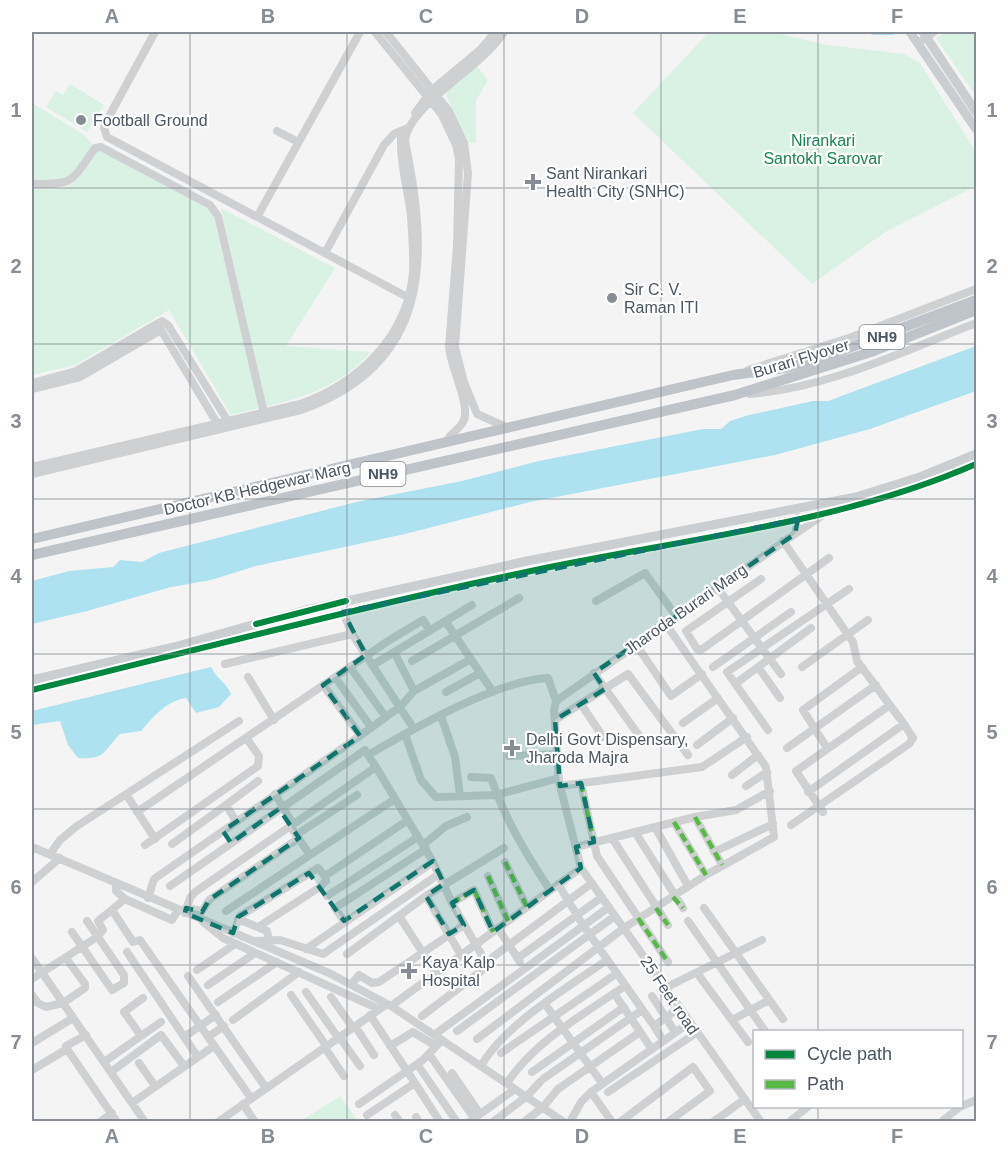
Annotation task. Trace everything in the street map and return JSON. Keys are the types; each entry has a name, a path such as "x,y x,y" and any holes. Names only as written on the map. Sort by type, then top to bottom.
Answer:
{"highway":[{"name":"Burari Flyover","path":"735,395 787,372 976,300"},
{"name":"Burari Flyover","path":"733,375 787,372 870,352 976,310"},
{"name":"Doctor KB Hedgewar Marg","path":"32,539 447,440 733,375"},
{"name":"Doctor KB Hedgewar Marg","path":"32,555 735,395"}],"main road":[{"path":"927,33 976,129"},
{"path":"914,37 976,112"},
{"path":"32,690 344,612 798,514 920,477 976,454"},
{"path":"32,680 174,647 306,610 527,561 798,514 826,513 905,491 976,464"}],"street":[{"path":"155,32 106,122 104,133 111,140 411,299"},
{"path":"257,217 360,32"},
{"path":"375,32 432,95"},
{"path":"386,32 432,95 450,128 456,145 462,217 458,271 448,347 450,360 470,409 481,418 506,427"},
{"path":"487,48 495,32"},
{"path":"325,253 384,146 405,129 432,95 504,32"},
{"path":"914,37 927,33"},
{"path":"32,467 301,410 318,404 352,385 382,356 396,339 407,320 413,272 411,219 400,141 405,129"},
{"path":"277,131 298,142"},
{"path":"32,184 63,185 78,173 95,148 101,147 210,205 218,216 264,413"},
{"path":"733,375 849,338 976,289"},
{"path":"230,424 316,399 349,380 363,369 391,335 411,299"},
{"path":"32,383 76,371 162,321 168,325 230,424"},
{"path":"735,395 768,392 859,369 976,323"},
{"path":"32,389 80,377 161,330 219,426"},
{"path":"447,440 463,422 470,409"},
{"path":"32,474 219,426"},
{"name":"Jharoda Burari Marg","path":"556,701 826,513"},
{"path":"795,534 798,514"},
{"path":"783,541 853,642 856,658 913,738 821,809 791,825"},
{"path":"761,579 686,632 697,649 701,650 830,558"},
{"path":"596,602 645,573 676,616"},
{"path":"717,587 782,674"},
{"path":"768,730 727,672 849,589"},
{"path":"412,661 519,598"},
{"path":"373,665 472,605"},
{"path":"344,612 352,634 414,729"},
{"path":"713,667 790,612"},
{"path":"802,667 868,620"},
{"path":"137,812 247,739 366,655 421,621 430,631"},
{"path":"446,622 493,692"},
{"path":"477,1039 638,918 706,875 773,838 767,772 747,737 665,623"},
{"path":"735,684 811,628"},
{"path":"225,663 352,634"},
{"path":"635,644 671,696 702,675"},
{"path":"394,652 414,692"},
{"path":"148,898 151,883 401,706 414,692 471,659"},
{"path":"350,667 385,717"},
{"path":"758,667 780,699"},
{"path":"827,748 804,714 804,709 862,667"},
{"path":"446,692 480,673"},
{"path":"594,673 643,741"},
{"path":"555,720 628,674 688,755"},
{"path":"248,676 274,720"},
{"path":"335,676 371,727"},
{"path":"170,886 283,806 366,752 493,692 546,678 556,701 555,720 560,782 581,868 436,973 389,1005 379,1009 218,1122"},
{"path":"323,685 359,736 366,752 433,862 452,903 488,968 422,1016"},
{"path":"787,748 876,685"},
{"path":"683,723 718,698"},
{"path":"581,704 603,736"},
{"path":"821,809 796,771 890,705"},
{"path":"441,716 455,757 460,796"},
{"path":"697,745 733,718"},
{"path":"50,854 59,841 126,794 239,721"},
{"path":"808,792 904,724"},
{"path":"405,734 421,780 432,795 460,796 496,795 560,782 581,783 702,767 747,737"},
{"path":"146,846 258,766 260,756 247,739"},
{"path":"509,756 558,754"},
{"path":"732,775 758,755"},
{"path":"116,884 116,891 125,899 172,920 183,911 190,897 376,767"},
{"path":"747,786 767,772"},
{"path":"471,777 491,778 496,795 517,840 550,890"},
{"path":"172,844 258,781"},
{"path":"581,783 600,861 668,962"},
{"path":"576,847 695,817 736,810 770,791"},
{"path":"126,794 155,839"},
{"path":"275,794 310,855"},
{"path":"183,911 200,912 206,904 357,795"},
{"path":"226,911 395,799"},
{"path":"226,806 236,821"},
{"path":"335,908 424,847 446,826 466,817"},
{"path":"695,817 722,866"},
{"path":"324,876 408,820"},
{"path":"674,822 706,875"},
{"path":"714,852 773,824"},
{"path":"655,827 688,886"},
{"path":"223,831 231,843"},
{"path":"635,832 683,909"},
{"path":"327,896 418,837"},
{"path":"612,838 668,925"},
{"path":"32,847 329,973 389,1005 437,1040 527,1096 557,1120"},
{"path":"347,954 367,944 426,896 504,848"},
{"path":"32,857 40,851"},
{"path":"32,882 60,858"},
{"path":"310,947 344,921 433,862"},
{"path":"505,862 528,907"},
{"name":"25 Feet road","path":"581,868 667,987 689,1023 759,1121"},
{"path":"233,933 238,918 317,869 324,876 326,882 320,887 258,927"},
{"path":"254,942 269,940 287,942 324,953 439,874"},
{"path":"488,876 508,921"},
{"path":"493,957 592,883"},
{"path":"558,884 598,948 663,1040"},
{"path":"320,887 344,921"},
{"path":"452,903 474,890 496,930 541,991 554,1017 602,1083"},
{"path":"426,896 461,955"},
{"path":"518,958 602,897"},
{"path":"32,979 97,937 103,930 98,921 125,899"},
{"path":"359,1104 407,1072 429,1054 437,1040 523,967 609,907"},
{"path":"705,908 783,1019"},
{"path":"112,910 133,942 140,940 251,1098"},
{"path":"399,916 436,973"},
{"path":"457,1031 615,916"},
{"path":"238,918 269,932 269,940"},
{"path":"200,919 216,934 235,944 379,1009"},
{"path":"72,932 110,988 115,990 126,978 87,921"},
{"path":"688,921 764,1030"},
{"path":"351,986 359,975 378,982 464,925"},
{"path":"356,930 367,944"},
{"path":"667,987 762,940"},
{"path":"197,970 235,944"},
{"path":"127,952 197,1056"},
{"path":"208,986 255,953"},
{"path":"32,958 144,1122"},
{"path":"32,995 42,1007 63,1003 86,986 66,958"},
{"path":"481,1066 491,1048 547,1003 607,960"},
{"path":"218,1002 277,962"},
{"path":"233,1020 299,972"},
{"path":"698,973 748,1042"},
{"path":"501,1053 616,974"},
{"path":"188,976 266,1088"},
{"path":"507,1083 519,1065 562,1028 625,986"},
{"path":"306,992 360,1066"},
{"path":"614,993 651,1048"},
{"path":"291,996 344,1076"},
{"path":"652,996 675,1032"},
{"path":"332,997 374,1055"},
{"path":"141,1036 124,1012 144,998"},
{"path":"732,1020 769,1000"},
{"path":"532,1072 624,1007"},
{"path":"654,1026 680,1008"},
{"path":"493,1122 527,1096 541,1081 642,1010"},
{"path":"184,1036 216,1015"},
{"path":"370,1016 440,1122"},
{"path":"32,1043 73,1018"},
{"path":"104,1062 161,1022"},
{"path":"570,1122 580,1103 591,1092 689,1023"},
{"path":"208,1037 224,1026"},
{"path":"390,1046 413,1032 437,1040"},
{"path":"524,1122 543,1107 558,1090 640,1032"},
{"path":"608,1092 696,1033"},
{"path":"66,1046 86,1035"},
{"path":"111,1072 160,1035 184,1066"},
{"path":"132,1103 214,1046"},
{"path":"32,1070 67,1049 117,1122"},
{"path":"429,1054 474,1118"},
{"path":"139,1063 155,1086"},
{"path":"417,1064 458,1122"},
{"path":"620,1122 693,1067 710,1091 668,1122"},
{"path":"452,1073 474,1118"},
{"path":"367,1115 415,1083"},
{"path":"474,1118 515,1089"},
{"path":"591,1092 612,1122"},
{"path":"713,1122 745,1099"},
{"path":"243,1104 255,1122"},
{"path":"789,1122 808,1108"},
{"path":"941,1122 958,1108"},
{"path":"100,1122 112,1113"}],"highlighted area":[{"path":"798,519 795,534 594,673 605,689 555,720 560,786 581,783 594,842 576,847 581,868 493,932 474,890 452,903 464,925 449,934 426,896 444,884 433,861 344,921 309,873 238,917 233,933 185,913 186,908 202,912 209,900 299,838 279,809 231,843 223,831 360,736 323,685 366,655 343,612"}],"green space":[{"name":"Nirankari Santokh Sarovar","path":"709,32 773,32 827,45 904,54 920,63 976,152 976,186 887,231 812,284 633,113"},
{"path":"946,32 976,32 976,96 936,38"},
{"path":"477,66 488,80 476,100 476,143 469,143 446,95 449,88"},
{"name":"Football Ground","path":"70,84 104,105 87,132 46,107 56,91 63,95"},
{"path":"32,103 83,134 93,145 74,171 63,179 32,181"},
{"path":"97,151 103,151 212,211 260,408 231,415 169,310 75,365 32,375 32,189 57,189 72,184"},
{"path":"221,208 335,268 286,346 371,352 359,364 323,388 265,407"},
{"path":"340,1096 358,1121 301,1121"}],"water":[{"path":"976,346 976,391 870,429 775,455 530,502 405,534 256,566 211,580 171,587 32,624 32,581 69,571 113,567 120,560 142,562 159,553 356,502 462,481 539,461 703,429 721,429 730,421 749,415 813,401 828,401"},
{"path":"211,667 231,694 219,707 196,713 186,698 172,702 160,710 141,731 120,734 99,756 78,758 68,745 60,721 32,725 32,711"}],"waterway":[{"path":"873,32 893,32"}],"railway":[{"path":"32,691 373,602 859,503 904,490 976,462"}],"marked path":[{"path":"581,783 594,842"},
{"path":"695,817 722,865"},
{"path":"674,822 706,875"},
{"path":"505,862 527,907"},
{"path":"488,876 508,921"},
{"path":"452,903 474,890 493,932"},
{"path":"673,897 683,908"},
{"path":"656,908 668,925"},
{"path":"638,918 668,962"}],"cycle path":[{"path":"32,690 290,626 485,581 820,514 926,484 976,464"},
{"path":"256,624 346,601"}],"place":[{"name":"Football Ground","path":"81,120"},
{"name":"Sant Nirankari Health City (SNHC)","path":"533,182"},
{"name":"Sir C. V. Raman ITI","path":"612,298"},
{"name":"Delhi Govt Dispensary, Jharoda Majra","path":"512,748"},
{"name":"Kaya Kalp Hospital","path":"409,971"}]}
